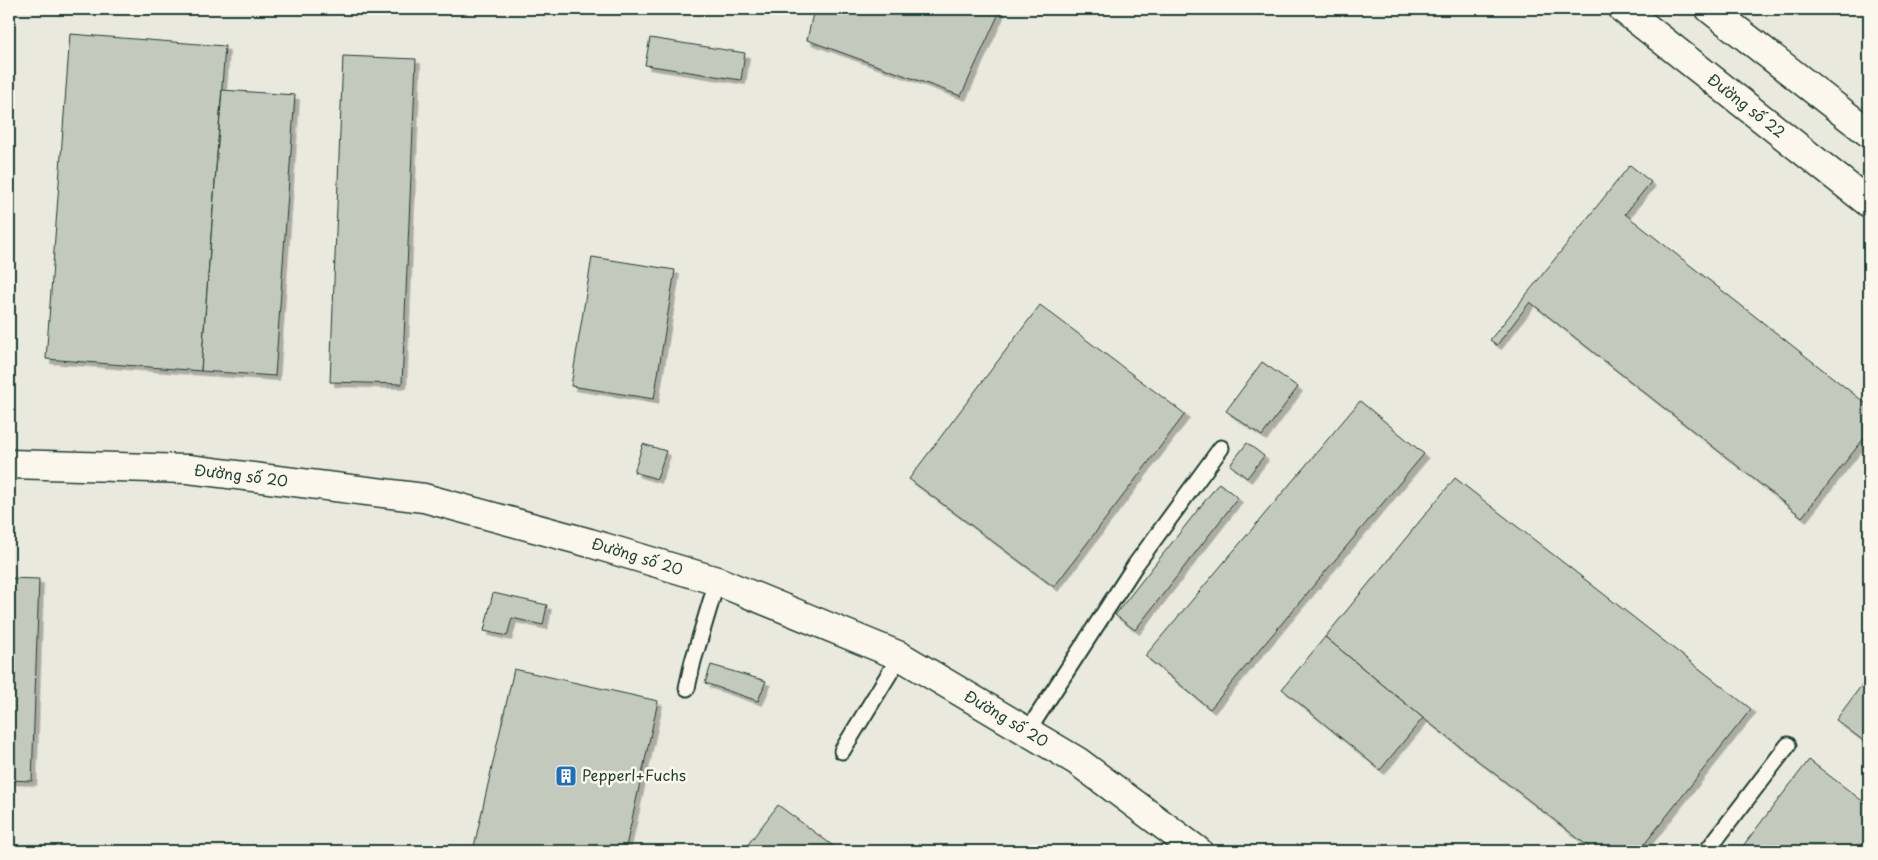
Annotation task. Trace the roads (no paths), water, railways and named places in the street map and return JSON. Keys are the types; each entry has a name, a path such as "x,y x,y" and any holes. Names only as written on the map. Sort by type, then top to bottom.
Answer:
{"street":[{"name":"Đường số 22","path":"1623,9 1869,203"},
{"path":"1710,9 1869,133"},
{"name":"Đường số 20","path":"9,464 188,469 424,498 590,543 717,582 900,656 1076,761 1198,851"}],"lane":[{"path":"1027,732 1136,564 1221,448"},
{"path":"687,688 693,660 717,582"},
{"path":"842,751 900,656"},
{"path":"1707,851 1788,745"}],"place":[{"name":"Pepperl+Fuchs","path":"566,776"}]}
